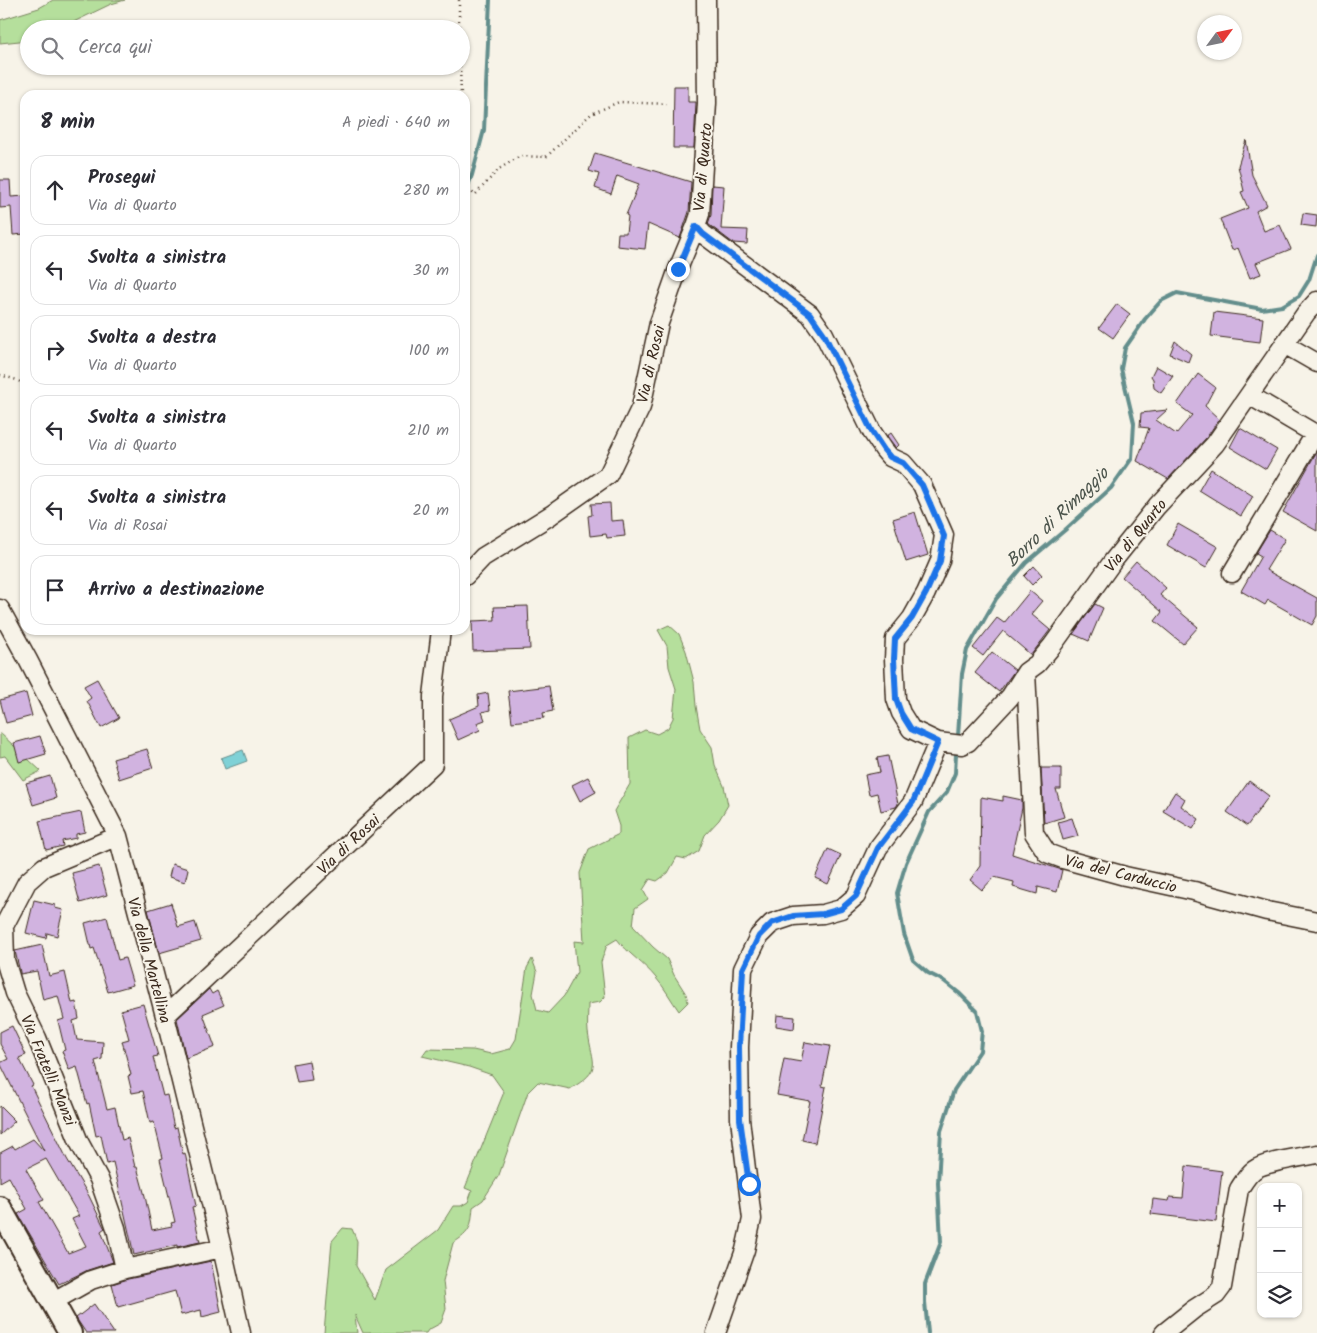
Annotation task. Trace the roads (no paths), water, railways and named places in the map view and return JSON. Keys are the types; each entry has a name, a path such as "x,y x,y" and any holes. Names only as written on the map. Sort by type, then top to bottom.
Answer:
{"main road":[{"path":"0,1208 70,1333"}],"street":[{"name":"Via di Quarto","path":"706,0 707,103 700,214 696,226 703,234 810,314 824,334 872,432 890,457 903,463 922,485 944,536 940,561 926,593 912,618 895,639 896,699 901,713 911,729 938,742 962,745 968,742 1010,697 1026,672 1037,664 1052,646 1113,561 1157,506 1215,444 1306,313 1317,301"},
{"name":"Via di Rosai","path":"470,571 483,557 551,515 608,475 641,407 659,323 696,226"},
{"path":"1284,344 1317,363"},
{"path":"1232,573 1316,434 1248,395"},
{"name":"Via della Martellina","path":"0,609 118,836 165,1016 241,1333"},
{"name":"Via di Rosai","path":"165,1016 433,764 433,696 440,635"},
{"name":"Via del Carduccio","path":"1026,672 1034,833 1048,853 1125,876 1194,891 1267,911 1317,921"},
{"path":"716,1333 745,1250 752,1219 740,1119 739,1047 743,969 759,936 772,923 793,916 823,914 841,909 856,896 878,848 913,802 938,742"},
{"name":"Via Fratelli Manzi","path":"118,836 44,867 28,882 4,926 5,960 16,993 37,1038 79,1142 98,1179 116,1228 124,1269"},
{"path":"1164,1333 1194,1308 1216,1295 1222,1287 1239,1189 1254,1169 1317,1154"},
{"path":"52,1302 91,1280 124,1269 222,1248"}],"water":[{"path":"243,750 247,761 225,769 221,758"}],"waterway":[{"path":"470,180 484,130 490,0"},
{"name":"Borro di Rimaggio","path":"958,736 962,674 967,650 996,599 1026,563 1111,488 1132,458 1134,423 1121,369 1125,348 1145,319 1161,301 1177,293 1262,309 1282,306 1299,296 1309,280 1317,255"},
{"name":"Borro di Rimaggio","path":"928,1333 925,1284 941,1242 938,1183 941,1131 954,1090 980,1051 982,1031 977,1011 944,981 928,973 913,960 904,934 897,893 906,863 929,812 947,792 955,773 956,754"}]}
